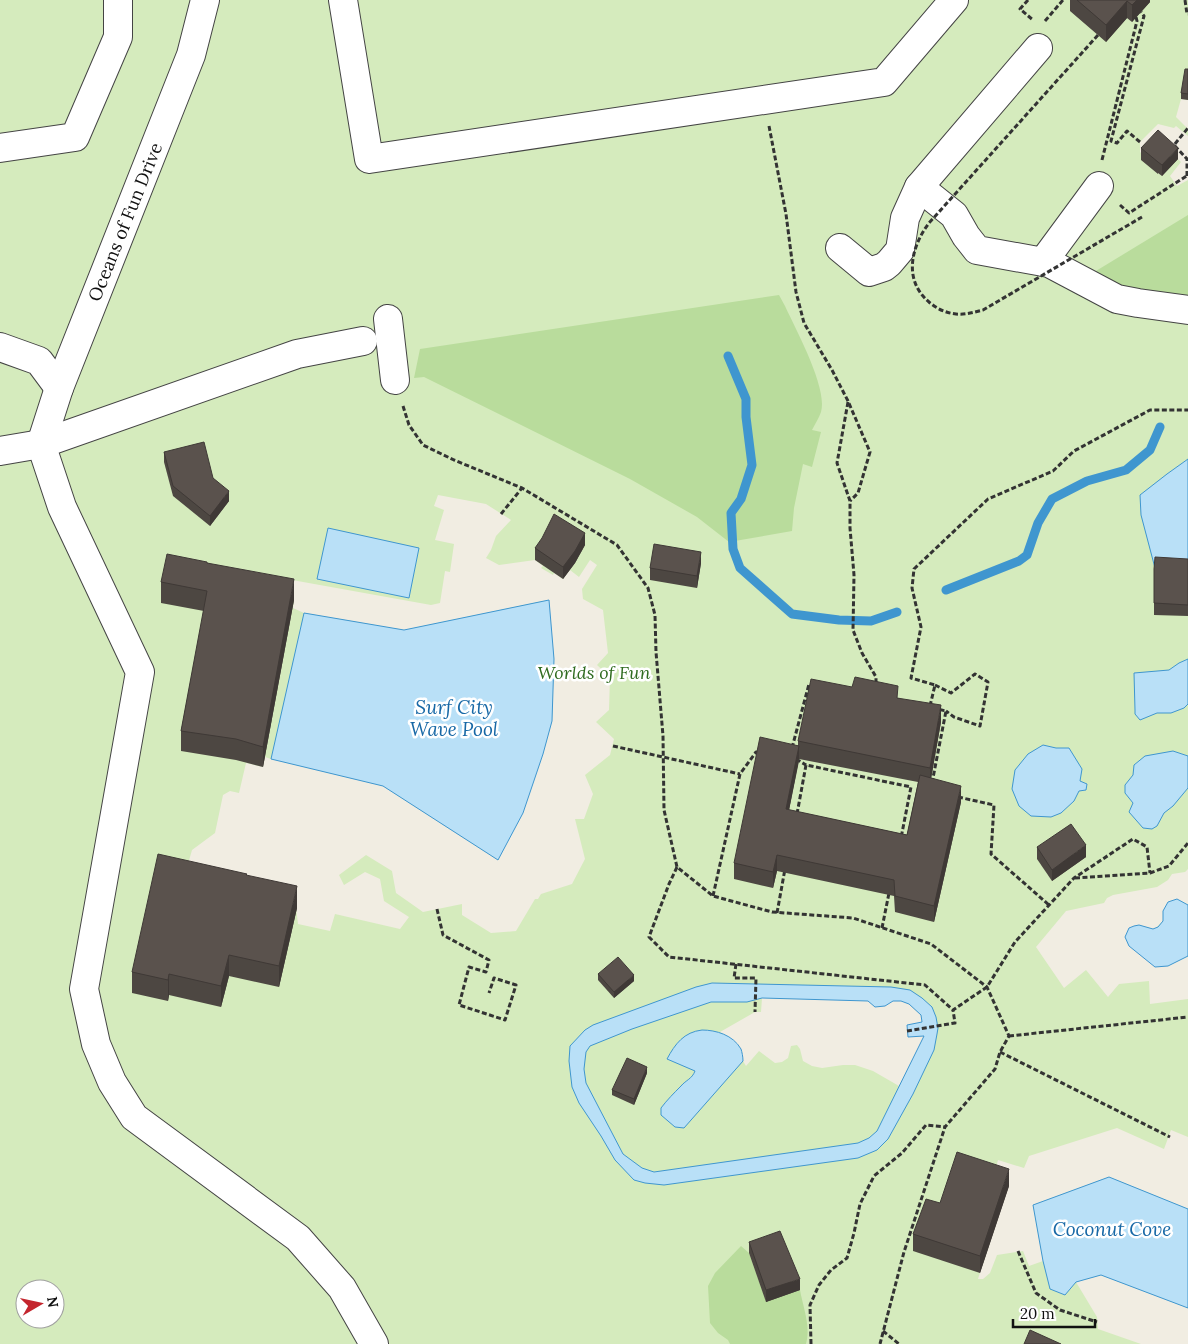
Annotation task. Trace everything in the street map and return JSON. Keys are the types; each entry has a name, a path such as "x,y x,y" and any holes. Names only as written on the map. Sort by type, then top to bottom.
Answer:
{"street":[{"path":"0,148 75,136 118,37 118,0"},
{"name":"Oceans of Fun Drive","path":"41,444 59,388 191,55 205,0"},
{"path":"343,0 370,159 884,82 954,0"},
{"path":"840,248 869,272 890,263 900,250 905,218 919,187 1039,37"},
{"path":"1043,262 1099,186"},
{"path":"919,187 954,215 966,236 978,250 1049,263 1117,299 1138,304 1188,310"},
{"path":"388,319 395,380"},
{"path":"0,451 41,444 297,354 363,341"},
{"path":"0,347 39,360 59,388"},
{"path":"41,444 62,507 140,672 84,988 96,1044 112,1082 134,1117 298,1238 342,1288 374,1344"}],"path":[{"path":"1028,0 1020,9 1034,20"},
{"path":"1039,37 1063,0"},
{"path":"1185,0 1186,14 1188,14"},
{"path":"1140,142 1127,131 1117,143 1111,141 1144,16 1141,12"},
{"path":"1136,18 1137,21 1096,182 1129,213 1188,176 1187,159 1174,145 1188,128"},
{"path":"1098,36 923,231 914,251 912,269 914,281 920,294 936,308 956,314 969,314 983,310 1142,217"},
{"path":"768,120 786,214 796,292 804,323 848,401 870,452 858,493 850,501"},
{"path":"395,380 409,425 423,445 522,488 617,546 648,588 655,615 663,736 664,810 677,866 649,937 669,957 924,985 953,1010 955,1023 907,1031"},
{"path":"848,401 837,464 850,501 854,575 853,630 862,654 876,677 876,692"},
{"path":"935,685 929,707 946,711 954,717 980,726 988,682 975,674 952,693 935,685 911,678 921,627 912,588 914,569 988,499 1052,471 1074,451 1150,410 1188,410"},
{"path":"501,514 522,488"},
{"path":"819,685 809,684 790,755 806,765 920,789"},
{"path":"930,791 946,711"},
{"path":"613,746 740,774"},
{"path":"713,896 740,774 756,752 765,753"},
{"path":"795,820 806,765"},
{"path":"899,843 911,787"},
{"path":"958,797 994,805 991,854 1050,905"},
{"path":"953,1010 987,987 1015,942 1074,878 1133,839 1147,847 1150,873"},
{"path":"1074,878 1150,873 1169,866 1188,843"},
{"path":"677,866 713,896 772,912 853,918 931,944 987,987 1009,1036"},
{"path":"777,912 786,866"},
{"path":"882,928 890,890"},
{"path":"437,909 443,935 489,960 486,972 469,967 459,1005 505,1020 516,985 494,978 489,993"},
{"path":"736,964 734,978 756,978 755,1012"},
{"path":"1009,1036 1188,1017"},
{"path":"880,1344 904,1252 946,1127 995,1069 1000,1052 1009,1036"},
{"path":"1000,1052 1170,1136"},
{"path":"811,1344 810,1305 819,1285 832,1270 847,1258 860,1204 874,1176 902,1153 926,1125 946,1127"},
{"path":"1018,1251 1036,1293 1060,1310 1097,1322"},
{"path":"883,1331 899,1344"}],"green space":[{"name":"Worlds of Fun","path":"0,0 1188,0 1188,1344 0,1344"},
{"path":"1188,215 1188,305 1134,298 1091,274"},
{"path":"779,295 810,359 816,374 822,402 821,412 812,430 821,432 812,467 803,464 794,508 792,531 729,542 697,517 630,479 424,377 414,378 420,349"},
{"path":"741,1246 749,1253 766,1301 800,1290 808,1330 806,1344 730,1344 710,1323 708,1286 715,1273"}],"shaded area":[{"path":"1181,99 1188,100 1188,129 1176,117"},
{"path":"1158,124 1174,128 1176,126 1188,136 1188,180 1177,186 1170,176 1181,162 1154,138 1140,153 1140,142"},
{"path":"438,495 486,504 511,520 496,536 486,558 499,565 535,560 543,566 541,568 563,579 570,570 579,577 590,560 597,565 582,589 583,599 603,610 608,653 597,665 610,677 609,710 596,722 614,739 610,755 585,775 593,794 584,819 575,819 585,859 572,884 541,894 538,899 535,899 516,931 491,933 462,915 462,904 423,912 396,893 392,871 366,855 339,875 344,885 365,872 380,879 384,901 409,917 400,929 335,914 330,931 298,924 296,907 188,864 192,850 215,833 223,795 230,791 239,793 246,763 263,767 265,757 383,786 498,860 552,721 554,659 548,600 404,630 304,613 293,608 294,601 289,599 292,580 431,605 440,603 445,571 450,572 454,544 435,540 444,510 434,506"},
{"path":"1188,869 1188,905 1181,901 1153,929 1139,925 1134,926 1168,966 1188,956 1188,999 1150,1004 1149,981 1119,984 1108,997 1086,970 1064,988 1036,947 1066,911 1104,903 1107,898 1113,895 1157,887 1168,880 1172,874 1185,872"},
{"path":"762,998 901,1001 909,1004 921,1015 925,1036 899,1086 873,1071 855,1065 822,1068 812,1066 803,1061 797,1045 791,1046 788,1058 782,1062 775,1063 759,1051 746,1066 741,1049 720,1032 755,1012 761,1012"},
{"path":"1117,1128 1164,1149 1171,1130 1188,1137 1188,1209 1109,1177 1033,1205 1043,1261 1029,1266 1023,1251 997,1255 990,1273 983,1279 978,1279 1008,1186 992,1181 998,1160 1024,1168 1029,1156"},
{"path":"1101,1275 1188,1308 1188,1344 1141,1344 1098,1329 1097,1317 1076,1282"}],"water":[{"path":"1188,459 1188,570 1155,568 1141,515 1140,495"},
{"path":"328,528 419,548 409,598 317,579"},
{"name":"Surf City Wave Pool","path":"549,600 554,659 552,721 523,813 498,860 383,786 271,759 304,613 404,630"},
{"path":"1188,659 1188,704 1184,708 1171,713 1157,713 1140,720 1135,714 1134,673 1169,670"},
{"path":"1043,745 1069,748 1082,769 1080,781 1087,784 1086,790 1079,791 1074,801 1061,813 1051,817 1031,816 1019,806 1012,789 1015,770 1028,754"},
{"path":"1173,751 1188,756 1188,788 1173,806 1164,813 1157,826 1152,829 1143,828 1129,812 1133,803 1125,793 1125,785 1133,775 1134,765 1145,756"},
{"path":"1177,899 1188,905 1188,956 1168,966 1155,967 1129,946 1125,937 1129,928 1134,926 1139,925 1153,929 1158,927 1163,921 1163,911 1168,902"},
{"path":"712,983 891,987 910,990 932,1007 936,1017 938,1028 934,1050 913,1094 888,1139 877,1150 858,1158 664,1185 634,1180 615,1160 579,1103 572,1087 569,1061 570,1046 585,1030 593,1025 696,987","holes":["762,998 868,1001 875,1007 885,1006 893,1001 909,1004 921,1015 922,1022 907,1025 908,1037 924,1036 877,1131 869,1138 858,1143 654,1172 642,1168 623,1154 586,1083 584,1069 586,1052 590,1046 632,1029 711,1002 747,1002"]},
{"path":"702,1030 718,1032 734,1040 741,1049 743,1061 684,1128 675,1127 661,1115 661,1108 695,1071 667,1059 673,1048 685,1036"},
{"name":"Coconut Cove","path":"1109,1177 1188,1209 1188,1308 1101,1275 1076,1282 1065,1295 1050,1289 1033,1205"}],"building":[{"path":"1077,0 1137,0 1132,5 1127,1 1106,25"},
{"path":"1185,69 1188,69 1188,94 1181,93"},
{"path":"1158,130 1178,148 1162,165 1141,148"},
{"path":"204,442 213,478 229,491 210,516 173,486 164,452"},
{"path":"554,514 585,533 563,567 535,548"},
{"path":"654,544 701,552 697,576 650,568"},
{"path":"167,554 294,579 263,747 236,739 181,731 207,591 161,582"},
{"path":"1155,557 1188,559 1188,605 1154,603"},
{"path":"855,677 898,686 897,698 941,705 930,768 798,741 811,679 852,687"},
{"path":"760,737 799,746 786,809 907,835 920,775 961,786 934,906 895,896 894,880 777,855 773,872 734,863"},
{"path":"1071,824 1086,845 1052,870 1037,847"},
{"path":"158,854 297,886 279,966 229,955 221,986 169,974 168,980 132,972"},
{"path":"618,957 634,975 614,992 598,974"},
{"path":"627,1058 647,1067 634,1099 612,1090"},
{"path":"957,1152 1009,1169 980,1256 913,1234 926,1199 940,1203"},
{"path":"780,1231 800,1279 766,1290 749,1242"},
{"path":"1030,1330 1061,1344 1024,1344"}],"waterway":[{"path":"728,356 746,399 746,417 752,465 741,499 731,513 733,549 740,568 792,614 839,620 871,621 897,612"},
{"path":"946,590 1019,561 1027,555 1038,523 1052,499 1087,481 1126,470 1150,450 1160,427"}]}
